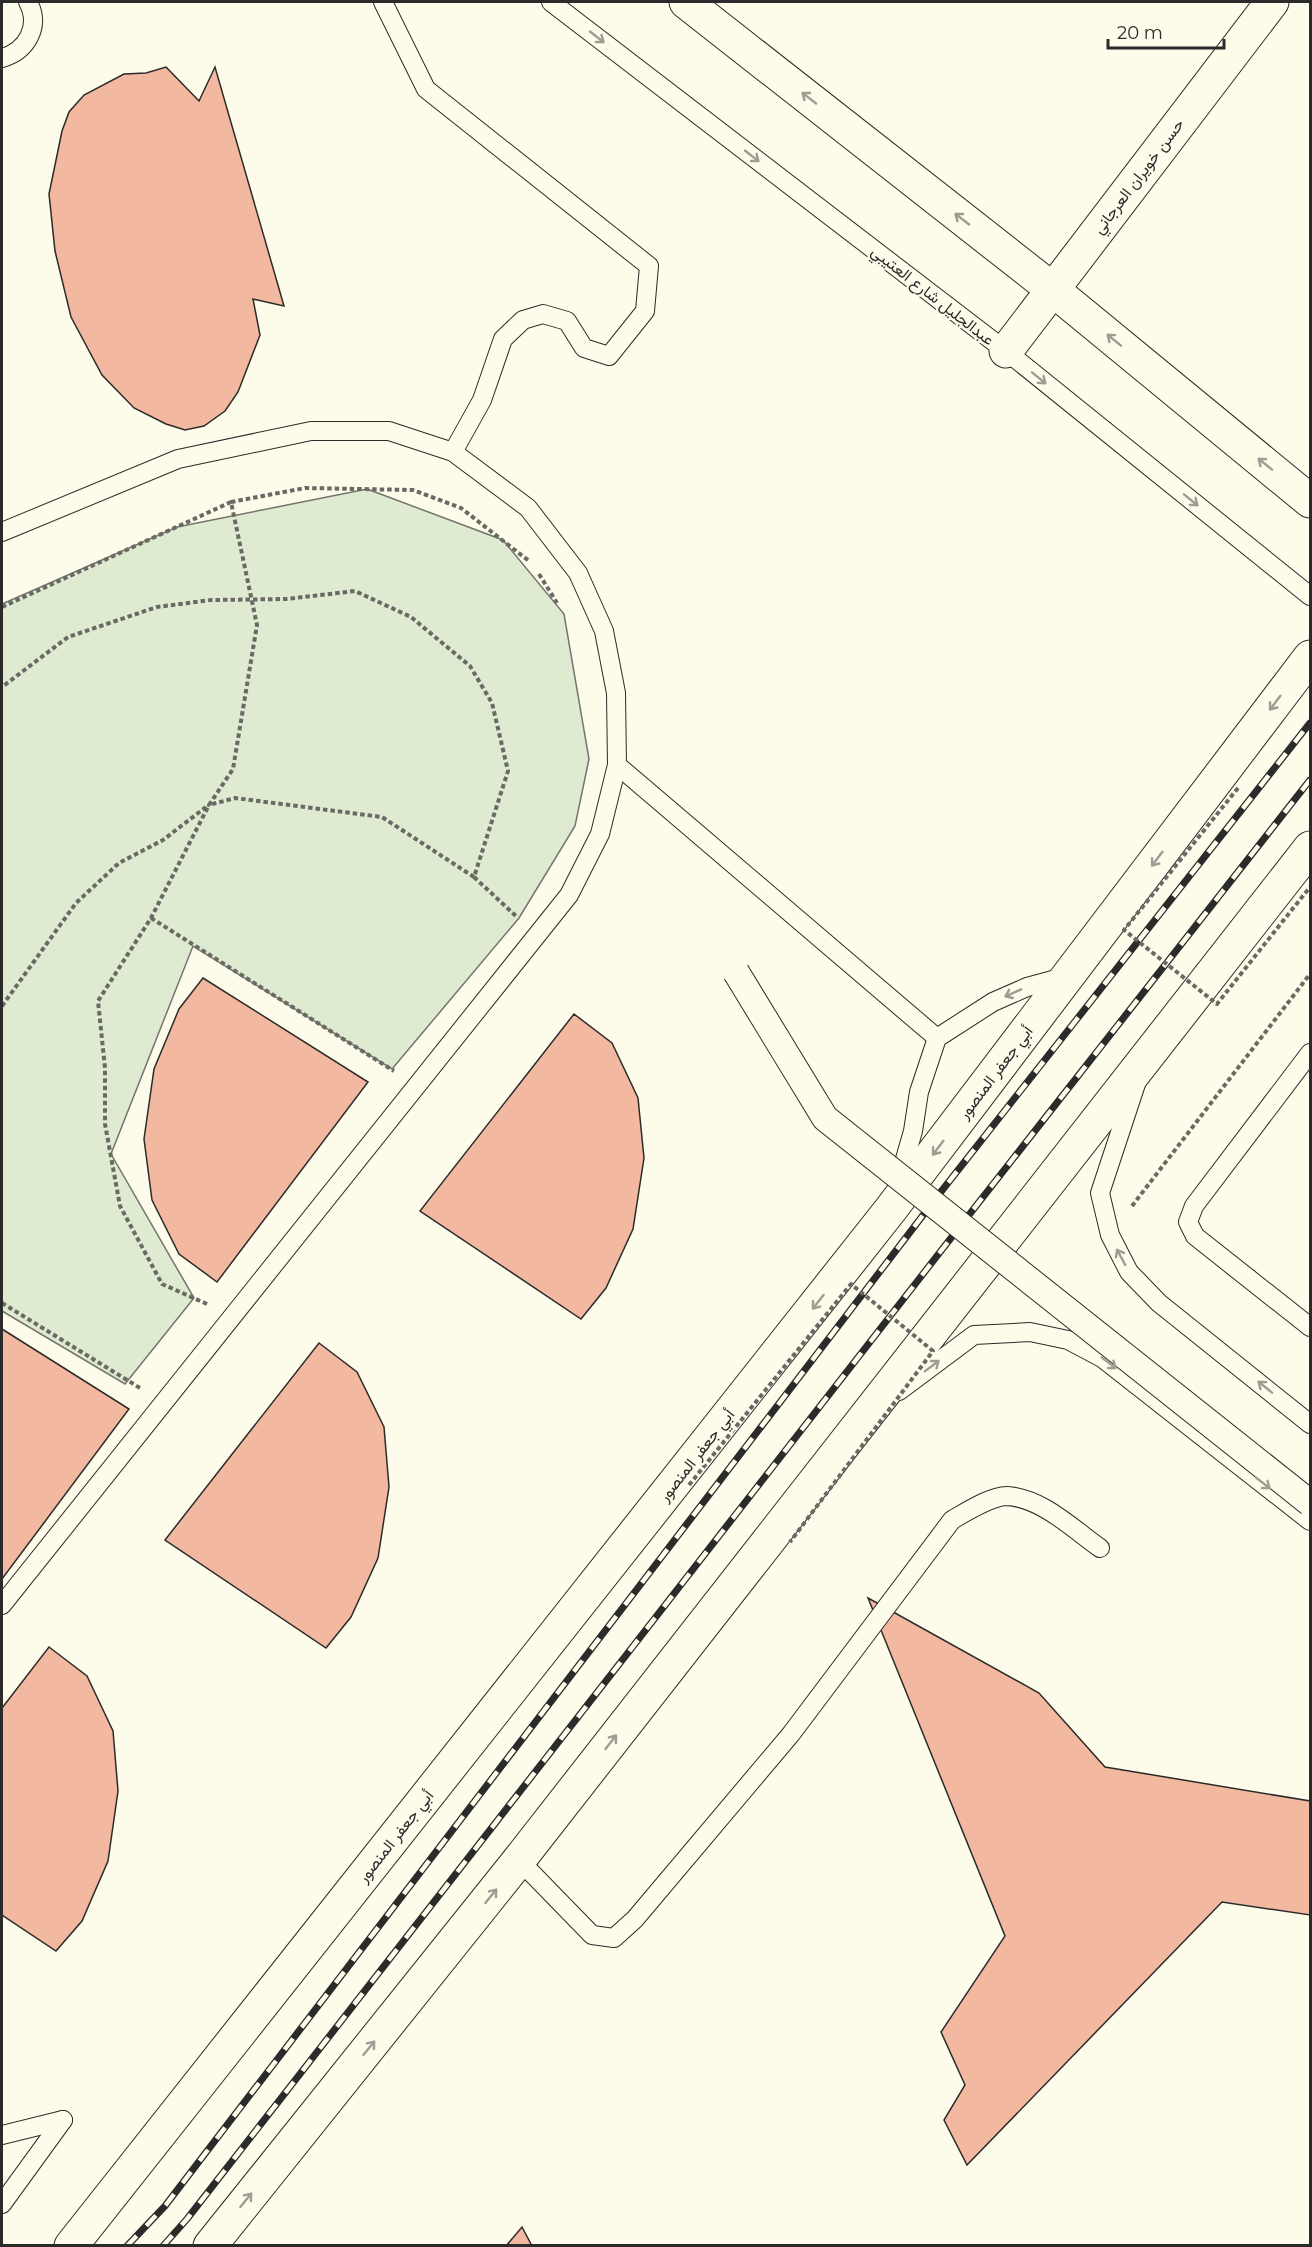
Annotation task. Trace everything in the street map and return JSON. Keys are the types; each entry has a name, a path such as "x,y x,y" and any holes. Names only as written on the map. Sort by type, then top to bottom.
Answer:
{"street":[{"path":"686,2 1052,289 1311,501"},
{"name":"حسن خويران العرجاني","path":"1006,351 1272,2"},
{"name":"أبي جعفر المنصور","path":"71,2246 891,1209 1311,657"},
{"path":"210,2246 519,1860 1311,848"},
{"path":"736,972 825,1118 1311,1503"}],"lane":[{"path":"2,58 11,56 21,49 29,39 33,28 33,16 28,2"},
{"path":"383,2 426,88 649,266 645,311 609,356 584,348 567,321 543,314 523,320 503,339 482,400 453,452"},
{"name":"عبدالجليل شارع العتيبي","path":"551,2 1006,351 1311,596"},
{"path":"2,532 178,459 311,431 388,431 453,452 528,508 578,573 604,632 616,693 617,765 600,834 569,895 2,1605"},
{"path":"617,765 938,1038"},
{"path":"891,1209 913,1131 919,1092 938,1038 993,1002 1027,987 1069,976"},
{"path":"1311,1053 1194,1206 1188,1222 1195,1236 1311,1327"},
{"path":"1142,1063 1101,1193 1110,1235 1129,1272 1159,1303 1311,1424"},
{"path":"868,1414 974,1335 1030,1332 1068,1340 1102,1358 1311,1521"},
{"path":"519,1860 592,1935 614,1938 635,1919 791,1734 952,1520 986,1502 1006,1496 1038,1504 1100,1548"},
{"path":"2,2135 63,2120 2,2204"}],"path":[{"path":"2,608 231,502 305,488 413,490 461,508 532,563"},
{"path":"231,502 258,625 233,769 208,805 151,918 98,1001 105,1068 105,1124 120,1206 162,1284 232,1316"},
{"path":"539,573 558,604"},
{"path":"2,687 68,637 157,607 211,600 286,598 355,591 411,617 470,666 492,703 508,771 474,877"},
{"path":"1238,788 1124,930 1217,1004 1311,887"},
{"path":"2,1006 76,903 119,863 163,840 208,805 236,798 382,816 474,877 537,936"},
{"path":"151,918 417,1085"},
{"path":"1110,1235 1311,974"},
{"path":"689,1485 851,1284 933,1351 790,1542"},
{"path":"2,1303 164,1402"}],"green space":[{"path":"367,489 503,540 564,614 589,759 575,826 519,918 392,1069 193,946 111,1154 194,1298 125,1384 2,1311 2,604 177,527"}],"building":[{"path":"166,67 199,101 215,67 284,306 253,299 260,335 238,392 225,411 204,426 185,430 166,424 134,408 102,375 71,317 55,251 49,194 62,131 69,112 84,95 124,74 146,73"},
{"path":"203,978 368,1082 217,1282 179,1254 152,1200 144,1139 154,1069 179,1009"},
{"path":"574,1014 612,1043 638,1098 644,1158 633,1229 606,1288 581,1319 420,1211"},
{"path":"2,1329 129,1409 2,1579"},
{"path":"319,1343 357,1372 384,1427 389,1487 378,1558 351,1617 326,1648 165,1540"},
{"path":"868,1598 1039,1693 1105,1767 1310,1801 1310,1915 1222,1902 967,2165 944,2120 965,2085 941,2032 1005,1936"},
{"path":"49,1647 87,1676 113,1731 118,1791 108,1861 82,1921 56,1951 2,1915 2,1708"},
{"path":"522,2227 532,2246 506,2246"}],"railway":[{"path":"127,2246 165,2206 940,1193 1310,723"},
{"path":"163,2246 187,2219 1310,780"}]}
